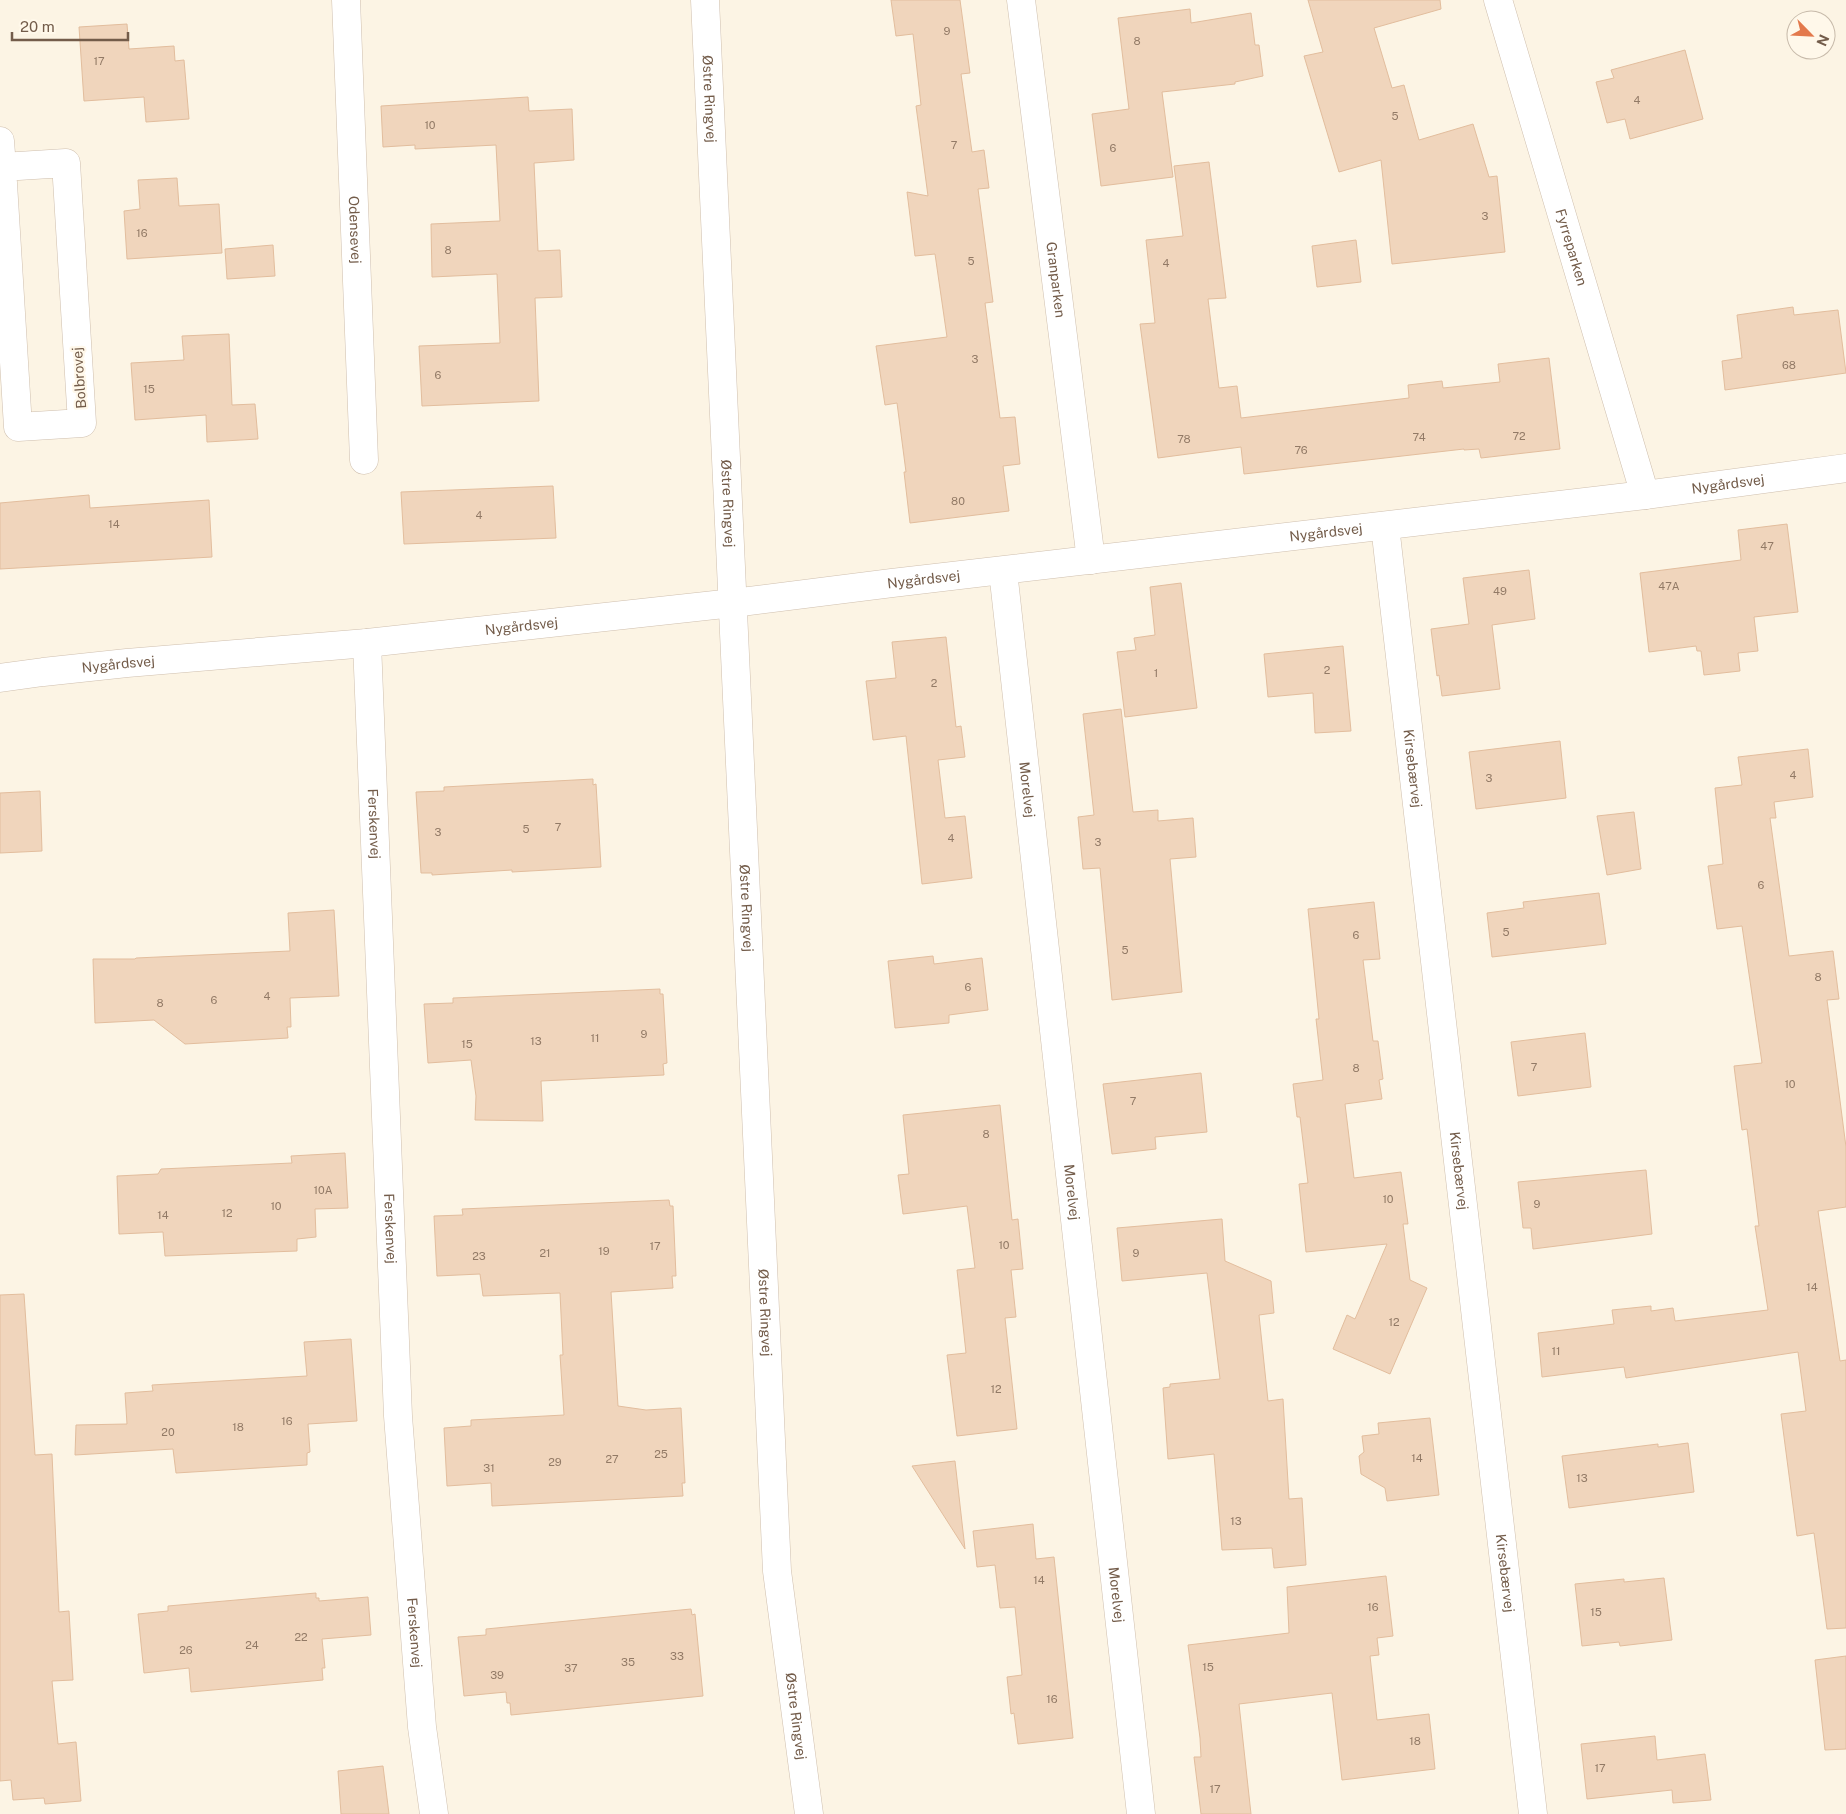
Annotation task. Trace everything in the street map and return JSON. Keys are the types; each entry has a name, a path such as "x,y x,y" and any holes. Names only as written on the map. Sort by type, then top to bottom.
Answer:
{"street":[{"name":"Odensevej","path":"346,0 364,460"},
{"name":"Østre Ringvej","path":"705,0 777,1571 809,1814"},
{"name":"Granparken","path":"1021,0 1091,560"},
{"name":"Fyrreparken","path":"1498,0 1645,495"},
{"name":"Bolbrovej","path":"1,154 66,163 82,423 18,427 1,154"},
{"name":"Nygårdsvej","path":"0,678 127,663 367,643 733,604 892,583 1645,495 1846,468"},
{"name":"Kirsebærvej","path":"1385,526 1533,1814"},
{"name":"Morelvej","path":"1003,571 1140,1814"},
{"name":"Ferskenvej","path":"367,643 398,1416 422,1727 434,1814"}],"building":[{"path":"891,0 960,0 970,73 961,74 972,152 984,150 989,188 978,189 993,302 985,303 1000,418 1015,417 1020,464 1003,466 1009,511 910,523 904,472 906,472 897,403 885,405 876,346 947,337 935,254 915,256 907,192 928,196 916,106 921,105 913,34 896,36"},
{"path":"1308,0 1440,0 1441,9 1374,28 1392,88 1404,85 1419,140 1473,124 1489,177 1497,176 1505,252 1392,264 1381,160 1339,172 1304,56 1323,52"},
{"path":"1190,9 1191,23 1251,13 1255,45 1259,45 1263,76 1235,82 1235,84 1162,92 1173,177 1101,186 1092,114 1129,109 1118,18"},
{"path":"127,24 129,49 174,46 175,61 184,60 189,119 146,122 144,97 84,101 79,27"},
{"path":"1685,50 1703,119 1630,139 1625,119 1607,123 1596,82 1614,78 1611,70"},
{"path":"528,97 529,111 572,109 574,160 534,163 538,251 560,250 562,297 535,298 539,401 422,406 419,346 500,343 497,274 432,277 431,224 500,221 496,145 415,149 415,145 383,147 381,106"},
{"path":"1209,162 1226,298 1208,299 1219,388 1237,386 1241,418 1409,398 1408,385 1442,381 1443,388 1500,382 1498,364 1549,358 1560,449 1481,458 1479,449 1464,449 1244,474 1241,447 1158,458 1140,324 1155,323 1146,240 1183,236 1174,166"},
{"path":"177,178 179,206 219,204 222,253 127,259 124,211 140,209 138,180"},
{"path":"1356,240 1361,282 1317,287 1312,246"},
{"path":"273,245 275,276 227,279 225,249"},
{"path":"1793,307 1794,315 1838,310 1846,373 1725,390 1722,361 1742,358 1737,315"},
{"path":"229,334 232,405 255,404 258,439 207,442 206,415 135,420 131,363 184,360 182,336"},
{"path":"553,486 556,538 404,544 401,492"},
{"path":"89,495 90,508 209,500 212,557 0,569 0,503"},
{"path":"1787,524 1798,612 1754,617 1758,651 1738,653 1740,671 1704,675 1701,651 1697,651 1696,646 1649,652 1640,573 1741,560 1738,530"},
{"path":"1529,570 1535,619 1492,625 1500,689 1442,696 1439,675 1437,676 1431,629 1469,624 1463,578"},
{"path":"1181,583 1197,708 1125,717 1117,652 1136,650 1134,638 1155,635 1150,587"},
{"path":"946,637 956,727 961,726 965,757 938,760 945,818 965,816 972,878 922,884 906,736 873,740 866,681 896,678 892,642"},
{"path":"1343,646 1351,731 1315,733 1313,693 1268,697 1264,654"},
{"path":"1121,709 1133,812 1158,810 1158,821 1193,818 1196,857 1170,859 1182,992 1112,1000 1100,868 1083,869 1078,817 1094,815 1083,714"},
{"path":"1560,741 1566,798 1476,809 1469,752"},
{"path":"1808,749 1813,797 1774,802 1776,818 1770,818 1789,956 1833,951 1839,999 1827,1000 1846,1147 1846,1207 1818,1211 1840,1361 1846,1360 1846,1628 1827,1629 1814,1533 1797,1536 1781,1414 1806,1411 1798,1352 1626,1378 1624,1367 1542,1377 1538,1333 1614,1324 1612,1310 1651,1306 1651,1311 1673,1308 1675,1321 1768,1310 1755,1226 1759,1226 1747,1129 1742,1130 1734,1066 1762,1063 1742,926 1717,929 1708,866 1723,864 1715,788 1742,785 1738,757"},
{"path":"593,779 593,785 596,784 601,867 432,875 432,873 421,873 416,792 444,791 444,787"},
{"path":"40,791 42,851 0,853 0,793"},
{"path":"1634,812 1641,869 1607,875 1597,816"},
{"path":"1599,893 1606,944 1492,957 1487,913 1524,908 1523,902"},
{"path":"1374,902 1380,959 1363,960 1373,1041 1378,1041 1383,1079 1379,1080 1382,1099 1345,1104 1354,1178 1401,1172 1408,1224 1403,1224 1410,1280 1427,1288 1390,1374 1333,1349 1347,1315 1355,1319 1387,1244 1306,1252 1299,1184 1308,1183 1300,1117 1297,1117 1293,1084 1323,1080 1316,1019 1319,1019 1308,909"},
{"path":"334,910 339,996 290,998 291,1027 287,1027 288,1038 185,1044 154,1020 95,1023 93,959 135,959 290,951 288,913"},
{"path":"933,956 934,964 982,958 988,1010 949,1015 949,1023 895,1028 888,961"},
{"path":"660,989 660,994 663,994 667,1063 663,1064 664,1075 541,1081 543,1121 475,1120 476,1096 471,1060 428,1063 424,1004 453,1003 453,998"},
{"path":"1585,1033 1591,1087 1518,1096 1511,1042"},
{"path":"1201,1073 1207,1132 1155,1137 1156,1149 1112,1154 1103,1084"},
{"path":"1000,1105 1012,1220 1018,1219 1023,1269 1011,1270 1016,1317 1005,1318 1017,1429 957,1436 947,1355 966,1353 957,1270 975,1268 967,1206 903,1214 898,1175 909,1174 903,1115"},
{"path":"345,1153 348,1208 315,1209 316,1237 297,1239 297,1251 165,1256 163,1232 119,1234 117,1176 158,1174 161,1169 292,1163 291,1156"},
{"path":"1646,1170 1652,1234 1533,1249 1531,1228 1523,1228 1518,1182"},
{"path":"669,1200 670,1206 673,1206 676,1276 672,1276 673,1288 611,1292 618,1406 646,1410 681,1408 685,1483 682,1483 683,1496 492,1506 491,1483 447,1486 444,1428 471,1426 471,1420 564,1415 560,1355 563,1355 560,1293 483,1296 480,1274 437,1276 434,1216 463,1215 462,1209"},
{"path":"1222,1219 1225,1261 1271,1281 1274,1313 1259,1315 1268,1401 1283,1399 1289,1499 1302,1498 1306,1565 1274,1568 1272,1548 1222,1550 1214,1454 1168,1459 1163,1388 1170,1387 1170,1384 1220,1379 1207,1273 1122,1281 1117,1228"},
{"path":"24,1294 35,1455 52,1454 59,1612 69,1611 73,1680 52,1681 58,1744 76,1742 81,1801 45,1804 44,1798 13,1800 11,1780 0,1781 0,1295"},
{"path":"351,1339 357,1421 308,1424 310,1452 307,1453 307,1465 176,1473 173,1449 75,1455 76,1425 127,1424 125,1393 153,1391 152,1385 307,1376 304,1342"},
{"path":"1430,1418 1439,1495 1387,1501 1385,1488 1361,1474 1359,1456 1364,1452 1362,1436 1379,1434 1378,1423"},
{"path":"1688,1443 1694,1492 1569,1508 1562,1456 1658,1444 1658,1447"},
{"path":"955,1461 965,1549 912,1466"},
{"path":"1033,1524 1036,1559 1054,1557 1073,1738 1018,1744 1014,1713 1011,1714 1007,1677 1022,1675 1015,1607 1000,1608 995,1565 977,1567 973,1531"},
{"path":"1386,1576 1393,1636 1377,1638 1379,1655 1370,1656 1377,1720 1429,1714 1435,1769 1342,1780 1332,1693 1239,1704 1251,1814 1201,1814 1194,1757 1201,1757 1200,1738 1188,1645 1289,1633 1287,1587"},
{"path":"1664,1578 1672,1640 1620,1646 1619,1642 1582,1646 1575,1584 1624,1579 1624,1582"},
{"path":"316,1593 316,1598 319,1598 319,1601 368,1597 371,1635 322,1639 325,1668 322,1668 323,1680 191,1692 189,1668 144,1673 138,1614 168,1611 168,1606"},
{"path":"691,1609 692,1615 695,1614 703,1696 511,1715 510,1703 507,1703 506,1692 464,1696 458,1637 486,1635 486,1629"},
{"path":"1846,1656 1846,1749 1825,1750 1815,1660"},
{"path":"1655,1736 1657,1760 1705,1754 1711,1800 1673,1803 1672,1790 1587,1799 1581,1744"},
{"path":"383,1766 389,1814 341,1814 338,1771"}]}
